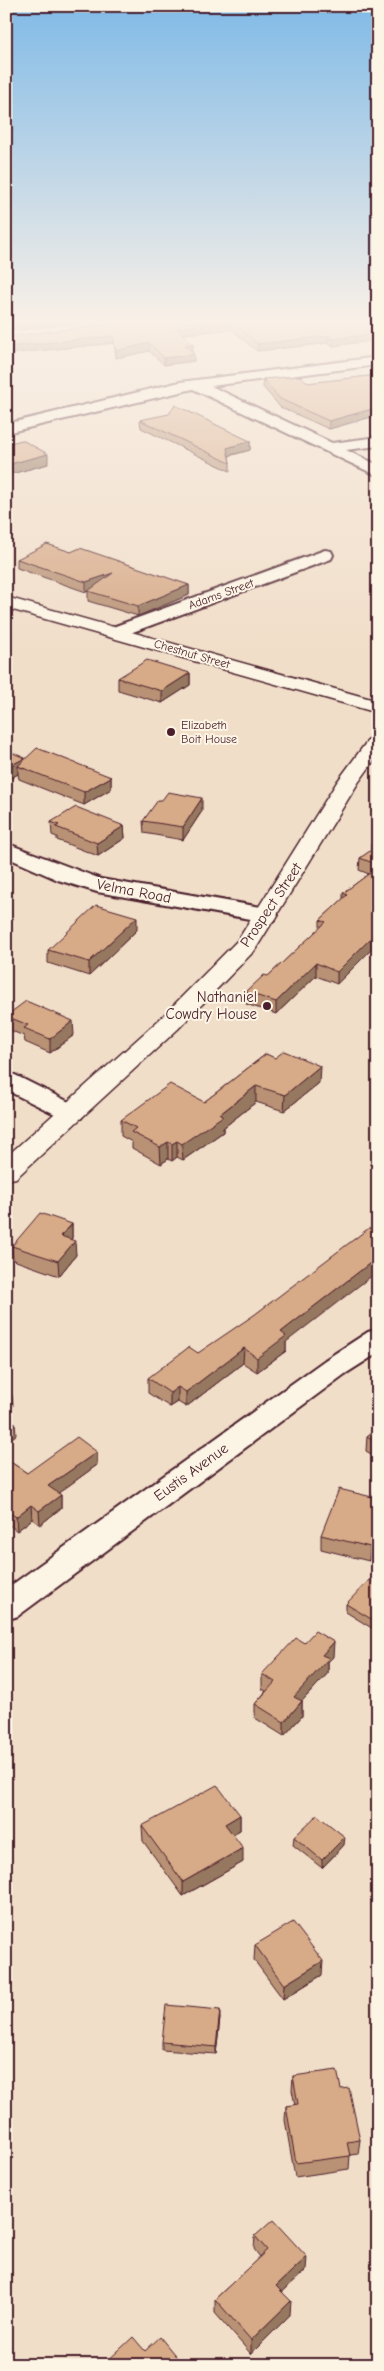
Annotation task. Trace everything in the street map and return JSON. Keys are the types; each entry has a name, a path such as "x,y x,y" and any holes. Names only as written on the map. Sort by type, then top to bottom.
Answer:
{"main road":[{"name":"Chestnut Street","path":"6,602 378,707"},
{"name":"Prospect Street","path":"6,1172 169,1024 246,944 268,915 348,782 378,740"}],"street":[{"path":"298,433 378,471"},
{"path":"330,448 378,441"},
{"name":"Adams Street","path":"116,632 325,555"},
{"name":"Velma Road","path":"6,849 57,872 97,885 268,915"},
{"path":"6,1080 72,1113"},
{"name":"Eustis Avenue","path":"6,1607 334,1367 378,1339"}],"building":[{"path":"166,433 233,433 250,441 227,448 230,463"},
{"path":"22,440 48,454 10,464 6,462 6,444"},
{"path":"47,544 71,552 80,548 189,585 138,606 88,591 113,573 86,582 17,559"},
{"path":"147,660 190,673 162,691 118,678"},
{"path":"37,748 111,777 84,792 18,766"},
{"path":"6,750 25,758 6,768"},
{"path":"168,792 202,798 183,827 143,821 158,800 162,800"},
{"path":"76,807 124,826 97,843 56,827 59,825 51,822"},
{"path":"378,839 378,865 360,858 377,846 371,844"},
{"path":"378,867 378,931 337,972 316,963 276,1002 246,992 264,975 268,976 326,922 320,920 347,895 343,893"},
{"path":"96,905 137,917 89,962 48,950"},
{"path":"26,1001 73,1021 50,1039 24,1028 28,1025 6,1016"},
{"path":"284,1051 320,1066 285,1095 256,1086 220,1114 223,1116 182,1144 177,1141 172,1144 168,1142 160,1147 131,1132 136,1128 121,1120 170,1084 204,1102 266,1054 275,1058"},
{"path":"40,1213 72,1224 61,1236 75,1241 58,1261 12,1246"},
{"path":"378,1226 378,1257 281,1332 286,1336 257,1358 244,1348 186,1392 178,1387 170,1393 148,1378 189,1347 198,1353 254,1315 369,1228 372,1230"},
{"path":"6,1391 12,1395 6,1399"},
{"path":"6,1417 15,1423 6,1430"},
{"path":"378,1428 378,1443 367,1436"},
{"path":"77,1437 97,1452 48,1486 61,1495 39,1511 31,1505 16,1517 6,1510 6,1459 27,1473"},
{"path":"376,1486 378,1486 378,1530 376,1529 370,1547 321,1535 339,1489 372,1497"},
{"path":"370,1579 378,1584 378,1623 346,1604"},
{"path":"315,1631 334,1642 322,1655 329,1658 294,1697 302,1701 284,1722 255,1704 275,1682 262,1674 296,1638 304,1643"},
{"path":"217,1785 240,1815 225,1824 243,1848 183,1882 142,1826"},
{"path":"317,1815 345,1837 322,1860 294,1837"},
{"path":"293,1922 323,1961 284,1985 255,1945"},
{"path":"166,2005 220,2010 216,2047 162,2042"},
{"path":"337,2070 341,2089 349,2088 360,2140 347,2142 350,2156 296,2163 286,2106 298,2104 293,2076"},
{"path":"273,2220 307,2257 276,2286 291,2301 251,2340 215,2299 267,2250 255,2236"},
{"path":"133,2337 145,2351 160,2337 183,2365 104,2365"}],"place":[{"name":"Elizabeth Boit House","path":"171,732"},
{"name":"Nathaniel Cowdry House","path":"267,1006"}]}
